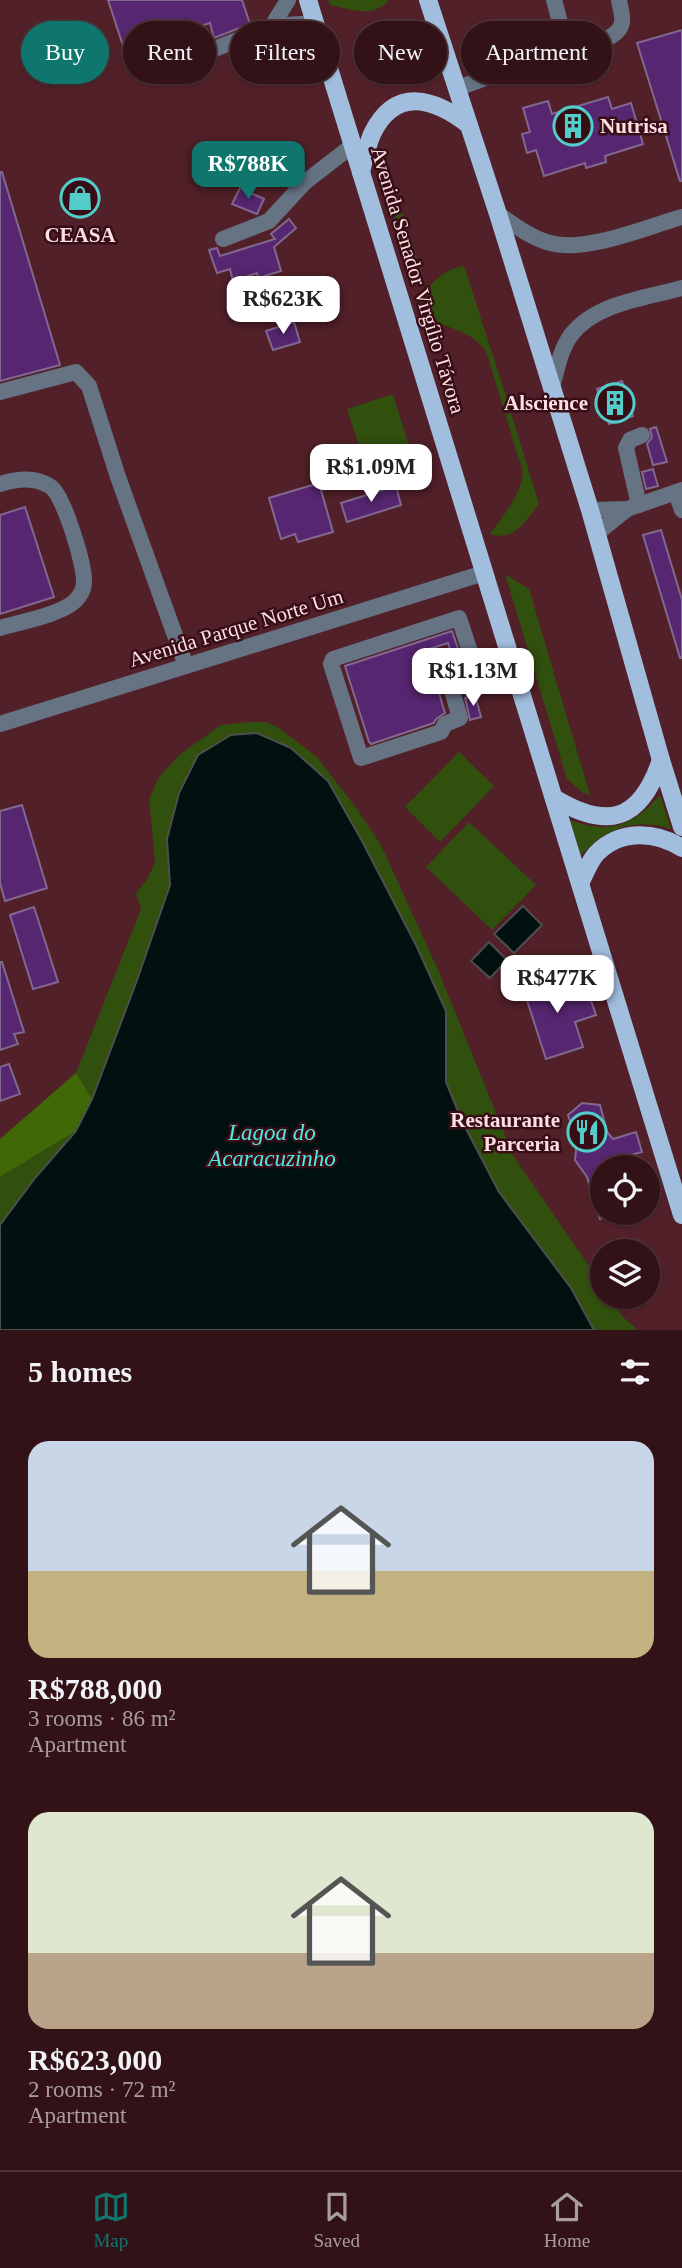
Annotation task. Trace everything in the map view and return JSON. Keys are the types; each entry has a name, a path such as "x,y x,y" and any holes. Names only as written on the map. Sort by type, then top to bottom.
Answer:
{"main road":[{"name":"Avenida Senador Virgílio Távora","path":"308,0 314,21"},
{"path":"429,0 590,510 682,827"},
{"name":"Avenida Senador Virgílio Távora","path":"334,84 580,883 675,1178 682,1215"},
{"path":"361,172 371,136 377,125 396,107 420,101 438,104 469,125"},
{"path":"554,798 590,816 603,818 615,815 637,804 646,794 661,760"},
{"path":"580,883 596,854 625,837 657,836 682,849"}],"street":[{"path":"275,21 288,0"},
{"path":"554,0 560,21"},
{"path":"612,36 622,22 619,0"},
{"path":"458,88 469,84"},
{"path":"223,239 269,221 326,163 353,145"},
{"path":"498,214 547,243 567,247 585,245 682,217"},
{"path":"552,387 567,343 588,319 613,307 682,288"},
{"path":"0,393 76,372 89,386 118,477 186,666"},
{"path":"633,507 626,448 630,440 642,435"},
{"path":"0,484 32,479 53,488 60,499 76,547 85,585 75,602 62,609 0,628"},
{"path":"590,510 633,507 679,491 682,510"},
{"path":"596,534 633,507"},
{"name":"Avenida Parque Norte Um","path":"0,724 484,573"},
{"path":"480,682 459,618 333,659 331,664 361,758 441,732 444,724 460,718 453,688 480,682 494,677 516,675"}],"shaded area":[{"path":"0,0 682,0 682,1330 0,1330"}],"green space":[{"path":"328,0 389,0 376,9 361,11 330,5"},
{"path":"382,152 420,267 421,277 416,284 381,169"},
{"path":"464,266 510,408 504,410 486,351 467,335 427,319 421,299 439,277"},
{"path":"393,394 417,472 372,486 347,409"},
{"path":"511,413 539,504 513,533 499,536 490,534 515,497 523,472 505,414"},
{"path":"505,574 529,589 590,795 582,792 567,779"},
{"path":"266,722 277,727 317,757 357,809 381,845 438,970 514,1157 590,1268 590,1309 618,1309 638,1330 594,1330 571,1288 499,1192 462,1121 446,1082 446,1011 362,841 328,781 291,748 257,733 231,735 198,755 179,793 167,839 170,885 92,1099 76,1073 141,909 136,893 148,878 155,862 149,799 159,777 179,755 221,725"},
{"path":"459,752 494,786 440,842 405,807"},
{"path":"660,795 671,829 646,824 622,828 600,838 581,856 570,820 597,827 620,824 641,814"},
{"path":"469,822 536,885 492,930 426,867"},
{"path":"76,1073 92,1099 76,1131 0,1177 0,1139"},
{"path":"76,1131 35,1178 0,1225 0,1177"}],"water":[{"name":"Lagoa do Acaracuzinho","path":"257,733 291,748 328,781 362,841 417,947 446,1011 446,1082 462,1121 499,1192 571,1288 594,1330 0,1330 0,1225 35,1178 76,1131 92,1099 170,885 167,839 179,793 198,755 231,735"},
{"path":"523,906 542,925 514,953 494,934"},
{"path":"489,942 507,960 490,978 471,961"}],"building":[{"path":"108,0 242,0 249,21 230,21 230,32 216,37 216,21 123,21 123,46"},
{"path":"682,30 682,181 680,181 637,43"},
{"path":"608,97 612,109 631,103 643,144 605,156 606,162 586,168 585,163 544,176 536,150 527,153 522,134 530,132 523,108 548,101 552,114"},
{"path":"206,147 235,160 231,171 202,158"},
{"path":"292,149 297,165 282,170 277,154"},
{"path":"0,172 60,365 0,381"},
{"path":"240,188 264,199 257,214 232,204"},
{"path":"289,219 296,228 274,247 281,271 258,278 257,273 233,281 230,269 217,273 209,250 217,248 220,256 275,239 271,234"},
{"path":"294,322 300,342 273,350 266,331"},
{"name":"Alscience","path":"622,381 633,416 609,424 597,389"},
{"path":"656,427 667,462 653,465 647,444 652,437 650,429"},
{"path":"653,469 658,486 646,489 642,472"},
{"path":"319,483 333,532 298,542 295,534 281,539 269,498"},
{"path":"396,486 401,505 347,522 341,503"},
{"path":"25,507 54,597 0,614 0,515"},
{"path":"661,530 682,600 682,658 643,535"},
{"path":"452,631 465,669 456,672 448,643 426,650 445,713 434,723 371,744 345,666"},
{"path":"475,695 481,717 470,720 465,698"},
{"path":"22,805 47,888 5,901 0,883 0,811"},
{"path":"34,907 58,982 33,989 10,915"},
{"path":"0,962 24,1032 14,1034 18,1044 0,1050"},
{"path":"560,973 568,999 588,992 596,1015 575,1022 583,1047 546,1059 522,985"},
{"path":"9,1064 20,1094 0,1101 0,1067"},
{"path":"582,1103 600,1105 607,1132 613,1139 636,1132 642,1152 630,1155 590,1155 590,1187 587,1177 575,1160 577,1141 568,1115"}],"place":[{"name":"Nutrisa","path":"573,126"},
{"name":"CEASA","path":"80,198"},
{"name":"Alscience","path":"615,403"},
{"name":"Restaurante Parceria","path":"587,1132"}]}
